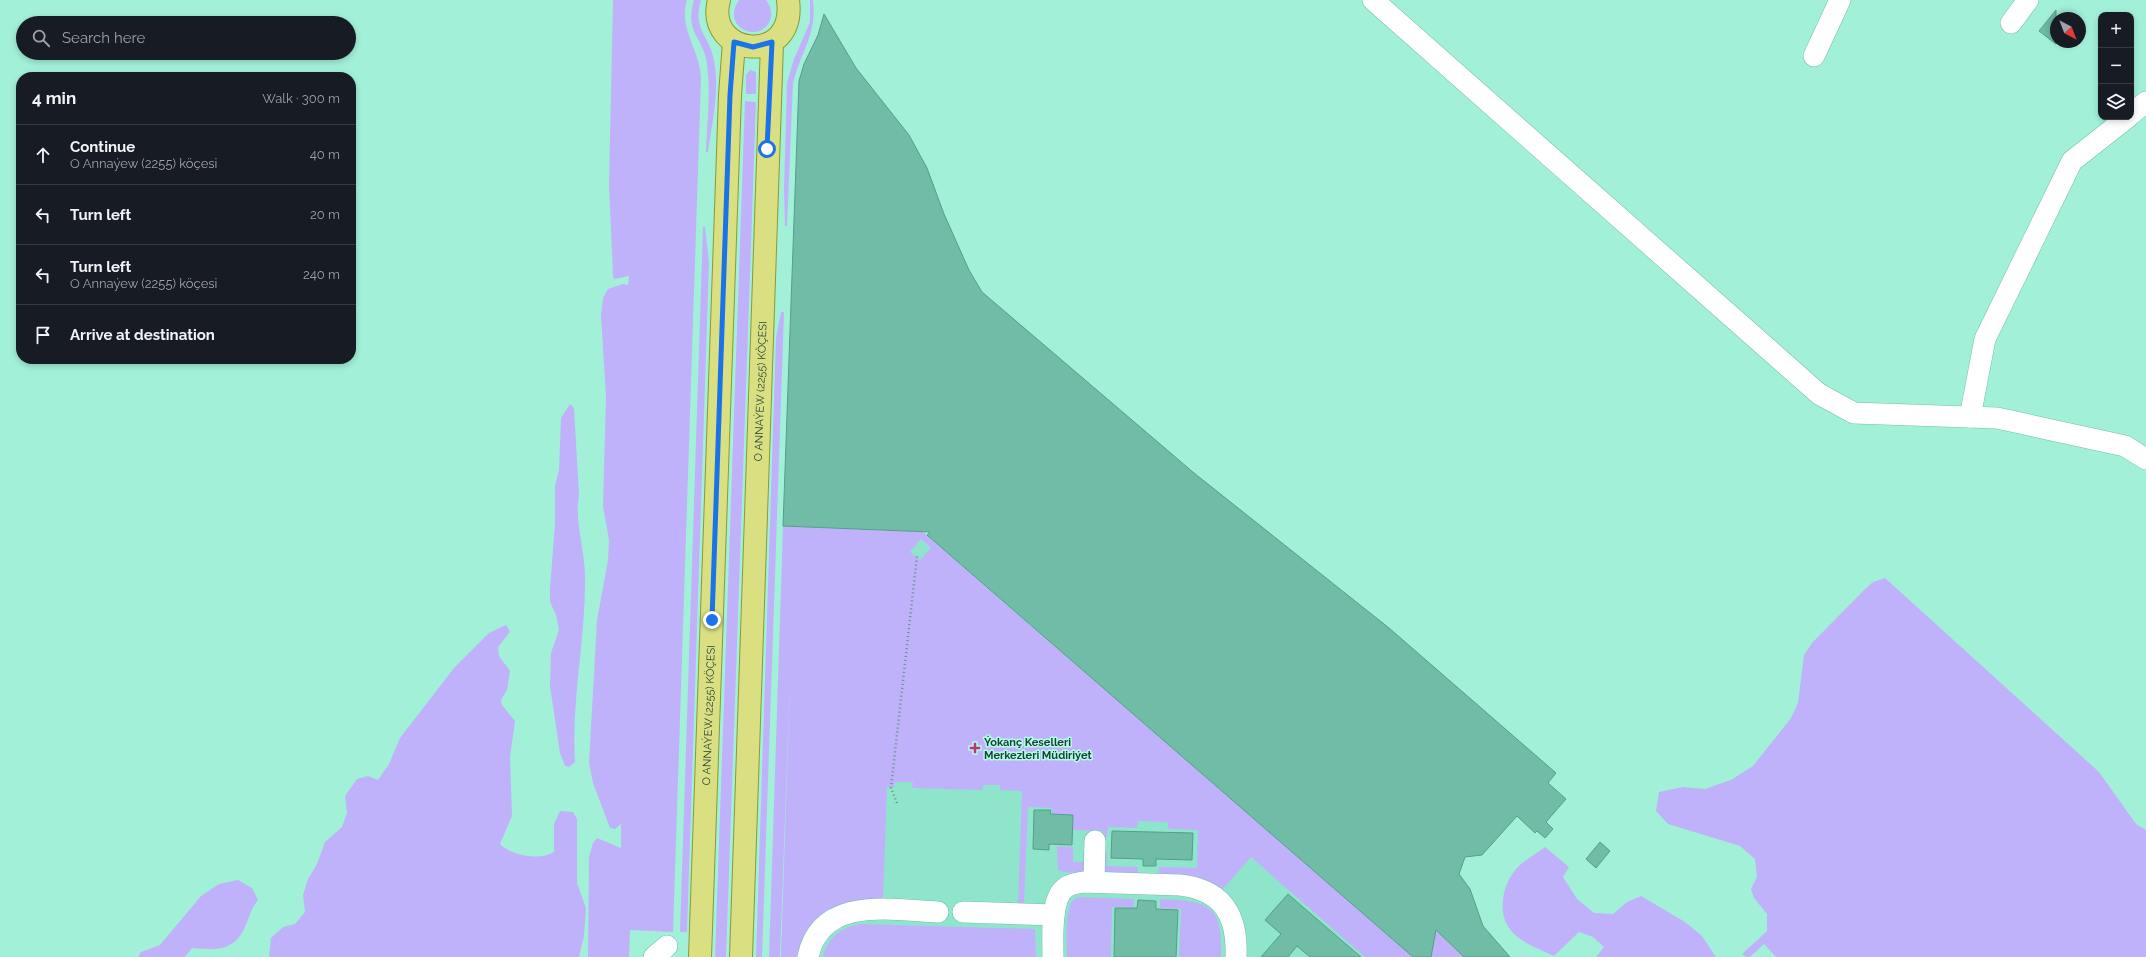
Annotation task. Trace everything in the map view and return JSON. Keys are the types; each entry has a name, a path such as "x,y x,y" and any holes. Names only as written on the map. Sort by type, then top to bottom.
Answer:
{"main road":[{"path":"719,0 717,17 720,27 734,42 753,47 772,42 781,34 787,24 790,12 788,0"},
{"name":"O ANNAÝEW (2255) KÖÇESI","path":"700,957 730,95 734,42"},
{"name":"O ANNAÝEW (2255) KÖÇESI","path":"740,957 772,42"}],"street":[{"path":"1373,0 1820,394 1854,413 1997,418 2125,446 2146,459"},
{"path":"1814,56 1840,0"},
{"path":"2011,23 2028,0"},
{"path":"2134,112 2146,102"},
{"path":"1970,417 1985,339 2072,161 2124,120"},
{"path":"1094,882 1095,841"},
{"path":"1053,957 1054,915 1056,901 1063,889 1072,884 1094,882 1194,886 1209,892 1229,912 1235,926 1236,957"},
{"path":"808,957 818,934 832,920 848,912 862,909 938,912"},
{"path":"963,912 1054,915"}],"path":[{"path":"897,803 890,788 917,556"}],"shaded area":[{"path":"613,0 687,0 685,20 700,68 701,78 673,932 630,930 629,957 588,957 589,857 593,843 597,838 621,848 621,824 615,829 610,828 593,783 589,763 597,620 608,560 609,540 603,506 606,397 601,315 603,298 608,289 623,284 628,285 629,276 614,279 613,276 609,185"},
{"path":"694,0 701,0 699,10 700,26 712,52 716,72 715,107 708,152 706,152 709,97 707,64 705,55 691,21"},
{"path":"739,0 766,0 770,6 771,13 767,26 760,31 753,32 738,26 735,19 734,10"},
{"path":"810,0 813,0 814,12 811,33 793,83 787,226 785,226 784,189 787,83 794,59 810,22"},
{"path":"750,70 756,72 756,94 746,94 746,75"},
{"path":"745,101 756,102 726,957 715,957"},
{"path":"703,227 705,227 709,263 687,932 680,932"},
{"path":"781,312 784,312 762,957 756,957 776,338"},
{"path":"570,404 574,408 579,495 578,515 585,566 585,599 575,716 575,762 569,767 565,766 560,753 550,686 551,653 559,630 556,615 550,602 550,589 555,523 555,486 559,470 561,418"},
{"name":"Ýokanç Keselleri Merkezleri Müdiriýet","path":"783,526 923,532 1413,957 1365,957 1251,857 1223,889 1198,878 1158,875 1159,867 1197,868 1198,830 1168,829 1168,822 1138,821 1137,828 1108,827 1107,837 1103,837 1103,831 1073,830 1073,815 1052,814 1052,808 1028,807 1024,904 1018,904 1022,791 1000,790 1000,785 983,785 983,790 912,788 913,782 895,782 894,787 887,787 883,901 855,901 838,906 799,957 781,957 791,653 780,957 769,957","holes":["921,539 931,548 920,560 910,552"]},
{"name":"Ýokanç Keselleri Merkezleri Müdiriýet","path":"796,535 921,539 1402,957 781,957"},
{"path":"1885,578 2099,772 2136,824 2146,830 2146,957 1776,957 1764,944 1750,957 1746,957 1742,954 1767,931 1767,914 1754,898 1751,889 1757,877 1755,859 1740,846 1668,824 1656,811 1659,792 1683,787 1705,789 1731,780 1753,766 1791,718 1798,703 1804,655 1812,643 1866,588 1873,582"},
{"path":"506,625 510,632 498,647 499,656 510,671 507,690 501,700 502,705 515,721 510,757 512,816 500,844 512,852 526,856 534,857 548,855 554,852 554,824 560,811 573,812 577,819 577,883 586,908 584,936 579,957 269,957 271,938 283,927 295,924 305,912 303,895 308,879 317,864 325,842 342,827 347,813 345,796 357,779 368,776 378,780 389,764 400,738 454,668 489,633"},
{"path":"1057,846 1073,847 1073,862 1088,862 1087,873 1063,872 1058,870"},
{"path":"1545,847 1569,867 1563,877 1577,899 1594,913 1613,914 1627,902 1641,896 1685,922 1702,936 1716,957 1596,957 1604,947 1593,937 1579,932 1554,956 1517,937 1506,922 1503,912 1504,892 1516,869"},
{"path":"1102,853 1107,853 1106,866 1138,867 1138,875 1103,874"},
{"path":"238,880 252,888 258,900 241,935 235,941 223,948 192,948 185,957 138,957 141,952 160,945 201,896 219,884"},
{"path":"1078,897 1134,899 1134,907 1112,907 1111,957 1067,957 1068,914 1073,900"},
{"path":"1160,899 1191,902 1210,909 1216,916 1219,926 1221,957 1179,957 1181,909 1160,908"},
{"path":"1416,912 1464,957 1431,957 1413,942"},
{"path":"860,924 1035,929 1036,957 823,957 828,944 836,934 847,928"}],"building":[{"path":"824,14 856,68 909,135 927,168 944,214 969,270 982,292 1194,473 1389,628 1556,773 1548,783 1566,799 1546,822 1553,829 1545,838 1537,831 1535,833 1517,816 1482,855 1465,857 1459,874 1470,889 1483,926 1510,957 1464,957 1436,930 1431,957 1413,957 927,535 930,532 783,526 799,81 804,64 818,35"},
{"path":"2050,17 2050,39 2039,31"},
{"path":"1034,810 1051,810 1050,814 1073,815 1072,845 1049,844 1049,850 1033,849"},
{"path":"1112,831 1193,833 1192,860 1156,859 1156,866 1143,866 1143,859 1111,858"},
{"path":"1600,842 1610,851 1596,868 1586,859"},
{"path":"1288,894 1361,957 1310,957 1297,946 1288,957 1261,957 1281,934 1265,920"},
{"path":"1138,900 1156,901 1156,909 1178,910 1176,957 1114,957 1115,908 1137,908"}],"place":[{"name":"Ýokanç Keselleri Merkezleri Müdiriýet","path":"975,748"}],"route":[{"path":"712,620 730,95 734,42 743,46 753,47 762,46 772,42 767,149"}]}
